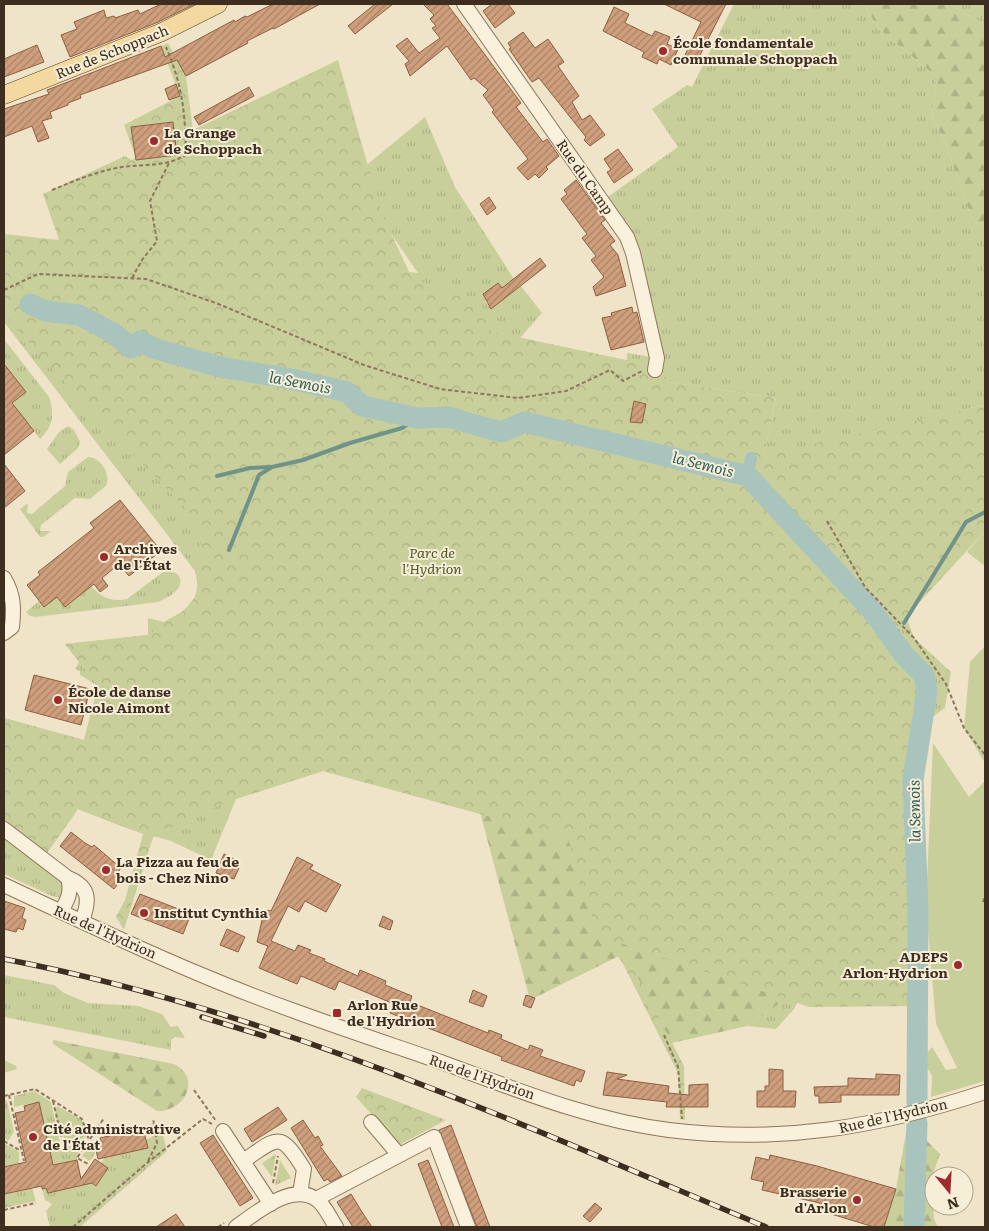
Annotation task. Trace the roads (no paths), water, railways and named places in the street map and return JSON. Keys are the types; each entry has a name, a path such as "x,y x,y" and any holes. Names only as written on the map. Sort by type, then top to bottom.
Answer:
{"main road":[{"name":"Rue de Schoppach","path":"4,95 160,33 218,4"}],"street":[{"name":"Rue du Camp","path":"464,4 627,237 633,252 656,364"},
{"path":"4,578 10,587 14,603 12,627 4,633"},
{"path":"4,829 68,878 79,882 87,897 86,910 82,921"},
{"path":"61,912 70,896 71,888 68,878"},
{"name":"Rue de l'Hydrion","path":"4,886 248,994 558,1104 637,1124 683,1131 787,1135 840,1130 892,1119 985,1092"},
{"path":"371,1122 399,1155"},
{"path":"223,1131 271,1204"},
{"path":"316,1199 434,1137 468,1227"},
{"path":"242,1161 274,1141 288,1144 304,1169 300,1194"},
{"path":"236,1227 271,1204 291,1195 300,1194 316,1199 336,1227"}],"waterway":[{"name":"la Semois","path":"30,304 45,311 79,315 115,334 131,348 140,341 156,349 220,367 287,378 347,392 362,406 418,418 448,417 501,432 525,422 748,476 874,613 904,655 924,675 927,691 913,780 918,909 917,1102"},
{"path":"229,550 259,475 272,467 303,460 350,443 402,428 418,418"},
{"path":"748,476 751,458"},
{"path":"217,476 250,468 271,467"},
{"path":"904,623 966,522 985,512"},
{"path":"893,640 898,631"},
{"name":"la Semois","path":"914,1227 917,1123"}],"railway":[{"path":"4,959 103,981 200,1008 297,1039 392,1073 486,1110 766,1227"},
{"path":"202,1017 264,1036"}],"place":[{"name":"École fondamentale communale Schoppach","path":"663,51"},
{"name":"La Grange de Schoppach","path":"154,141"},
{"name":"Archives de l'État","path":"104,557"},
{"name":"École de danse Nicole Aimont","path":"58,700"},
{"name":"La Pizza au feu de bois - Chez Nino","path":"106,870"},
{"name":"Institut Cynthia","path":"144,913"},
{"name":"ADEPS Arlon-Hydrion","path":"958,965"},
{"name":"Arlon Rue de l'Hydrion","path":"337,1013"},
{"name":"Cité administrative de l'État","path":"33,1137"},
{"name":"Brasserie d'Arlon","path":"857,1200"}],"park label":[{"name":"Parc de l'Hydrion","path":"432,562"}]}
